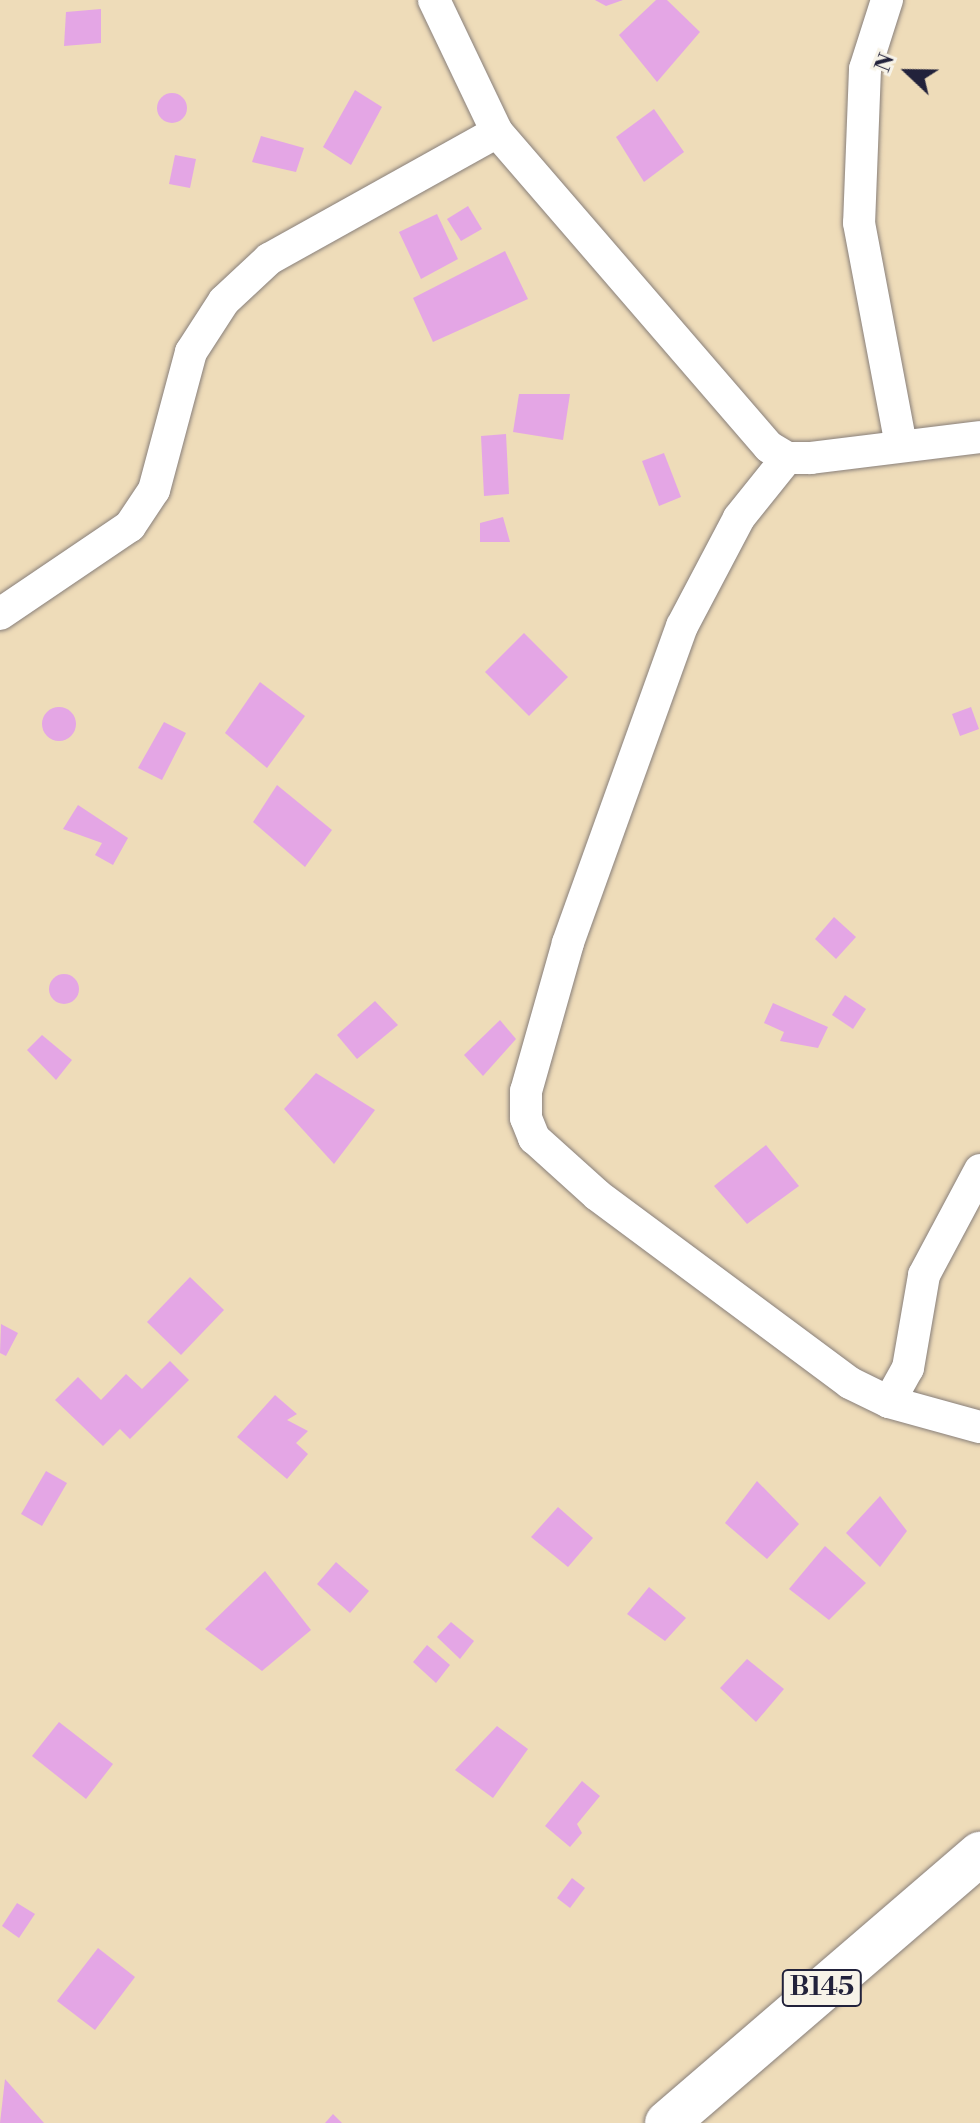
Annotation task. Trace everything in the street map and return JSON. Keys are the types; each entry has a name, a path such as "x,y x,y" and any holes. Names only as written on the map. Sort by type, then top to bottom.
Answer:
{"main road":[{"name":"B145","path":"667,2123 980,1854"}],"street":[{"path":"434,0 497,132 570,223 787,458"},
{"path":"887,0 865,69 859,223 901,446"},
{"path":"0,614 130,526 154,490 191,352 224,301 269,259 497,132"},
{"path":"980,437 787,458 739,518 682,626 568,943 526,1091 526,1118 534,1138 597,1195 850,1383 889,1402 980,1427"},
{"path":"889,1402 908,1368 924,1275 980,1170"}],"building":[{"path":"595,0 623,0 606,6"},
{"path":"656,0 667,0 700,32 657,82 619,35"},
{"path":"101,9 101,43 64,46 66,12"},
{"path":"355,90 382,107 351,165 323,147"},
{"path":"172,93 183,97 187,108 183,119 172,123 161,119 157,108 161,97"},
{"path":"654,109 684,152 644,182 616,137"},
{"path":"261,136 304,148 296,172 252,162"},
{"path":"175,155 196,159 190,188 169,184"},
{"path":"468,206 482,229 461,241 447,219"},
{"path":"437,214 458,259 421,279 399,232"},
{"path":"505,251 528,299 433,342 413,298"},
{"path":"519,394 570,394 563,440 513,432"},
{"path":"506,434 509,494 484,496 481,436"},
{"path":"664,453 681,497 659,506 642,461"},
{"path":"503,517 510,542 480,542 480,523"},
{"path":"524,633 568,677 529,716 485,672"},
{"path":"260,682 305,716 267,768 225,733"},
{"path":"59,707 71,712 76,724 71,736 59,741 47,736 42,724 47,712"},
{"path":"971,707 979,729 960,736 952,714"},
{"path":"164,722 186,733 162,780 138,768"},
{"path":"277,785 332,830 305,867 253,822"},
{"path":"78,805 128,838 113,865 95,855 102,843 63,829"},
{"path":"834,917 856,937 836,959 815,939"},
{"path":"64,974 75,978 79,989 75,1000 64,1004 53,1000 49,989 53,978"},
{"path":"845,995 866,1009 853,1029 832,1015"},
{"path":"375,1001 398,1025 357,1059 337,1035"},
{"path":"773,1003 828,1027 818,1048 780,1041 784,1032 764,1023"},
{"path":"500,1020 516,1039 483,1076 464,1055"},
{"path":"42,1035 72,1060 56,1080 27,1050"},
{"path":"316,1073 375,1110 334,1164 284,1109"},
{"path":"766,1145 799,1186 747,1224 714,1186"},
{"path":"190,1277 224,1310 181,1355 147,1322"},
{"path":"1,1324 18,1333 6,1356 0,1353"},
{"path":"170,1361 189,1380 130,1439 120,1429 103,1446 55,1400 78,1377 101,1400 126,1374 142,1389"},
{"path":"275,1395 297,1414 287,1420 308,1431 296,1443 308,1454 287,1479 237,1437"},
{"path":"46,1471 67,1483 42,1526 21,1514"},
{"path":"757,1481 799,1524 767,1559 725,1523"},
{"path":"880,1496 907,1531 880,1567 846,1533"},
{"path":"558,1507 593,1538 568,1567 531,1537"},
{"path":"825,1546 866,1583 829,1620 789,1589"},
{"path":"336,1562 369,1591 350,1613 317,1584"},
{"path":"265,1571 311,1630 262,1671 205,1629"},
{"path":"649,1587 686,1618 665,1641 627,1614"},
{"path":"451,1622 474,1641 460,1659 437,1637"},
{"path":"427,1645 450,1665 436,1683 413,1662"},
{"path":"747,1659 784,1689 756,1722 720,1688"},
{"path":"59,1722 113,1764 86,1799 32,1756"},
{"path":"497,1726 528,1749 493,1798 455,1770"},
{"path":"582,1781 600,1796 577,1824 582,1833 570,1847 545,1826"},
{"path":"572,1878 585,1888 570,1908 557,1898"},
{"path":"17,1903 35,1914 19,1938 2,1926"},
{"path":"98,1948 135,1977 95,2030 57,2001"},
{"path":"5,2079 44,2123 0,2123"},
{"path":"333,2114 342,2123 325,2123"}]}
